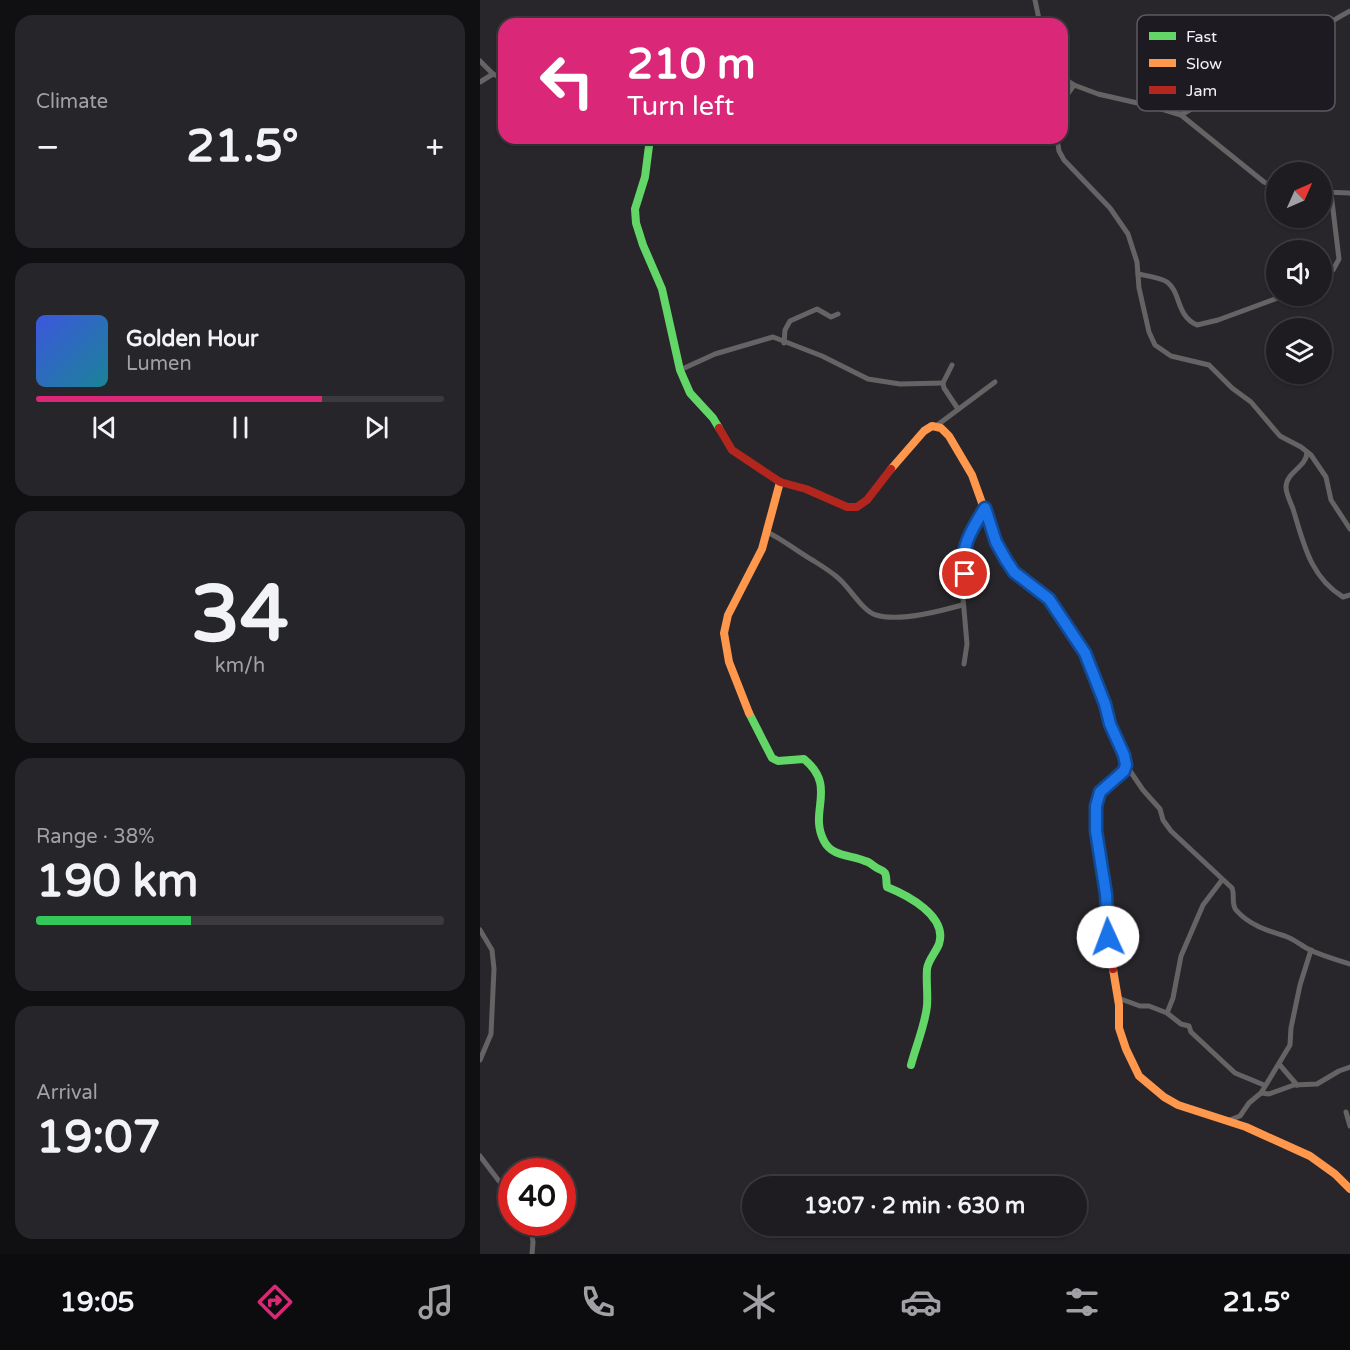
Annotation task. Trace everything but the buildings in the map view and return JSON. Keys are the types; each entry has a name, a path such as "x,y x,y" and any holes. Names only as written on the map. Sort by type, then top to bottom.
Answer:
{"street":[{"path":"1035,0 1039,18"},
{"path":"1335,20 1350,11"},
{"path":"480,61 498,76"},
{"path":"480,82 493,74"},
{"path":"1068,81 1111,98 1137,103"},
{"path":"1068,94 1074,85"},
{"path":"1168,111 1182,115 1266,183"},
{"path":"1182,115 1189,111"},
{"path":"649,144 635,216 641,239 662,289 680,370 690,393 713,418 732,450 780,482 806,489 847,507 857,507 872,494 919,436 995,382"},
{"path":"1058,144 1064,160 1110,208 1128,234 1134,248 1139,288 1149,332 1160,350 1171,356 1209,365 1232,388 1251,402 1280,436 1306,452 1322,471 1331,501 1350,529"},
{"path":"1332,193 1350,193"},
{"path":"1332,201 1339,259 1332,271"},
{"path":"1138,274 1166,282 1172,288 1186,317 1197,325 1218,320 1266,302"},
{"path":"784,343 788,323 793,320 817,309 831,317 838,314"},
{"path":"680,370 715,354 773,337 784,343 811,351 856,375 872,380 900,384 943,383"},
{"path":"952,365 943,383 958,409"},
{"path":"936,426 944,430 953,441 976,482 996,542 1006,560 1014,572 1049,599 1085,653 1126,765 1143,790 1160,809 1163,820 1171,831 1233,890 1236,909 1251,922 1311,950 1350,964"},
{"path":"1306,452 1305,460 1291,476 1286,487 1298,529 1322,581 1343,597 1350,595"},
{"path":"780,482 758,559 725,628 731,665 752,719 772,758 778,761 804,759 813,766 817,773 822,794 820,831 827,846 836,853 871,863 885,874 887,887 915,901 938,924 941,933 940,941 927,966 927,1008 911,1065"},
{"path":"964,664 967,644 962,605 967,583 962,560 967,539 985,508"},
{"path":"767,532 792,545 838,578 859,601 876,615 913,615 938,612 962,605"},
{"path":"1126,765 1123,773 1100,792 1095,816 1106,894 1108,937 1118,998 1120,1032 1139,1076 1164,1097 1178,1105 1275,1139 1312,1157 1335,1174 1350,1189"},
{"path":"1167,1013 1173,998 1181,956 1203,905 1222,880"},
{"path":"480,930 492,950 494,969 491,1034 480,1060"},
{"path":"1225,1121 1240,1116 1249,1103 1261,1093 1291,1043 1291,1028 1300,985 1311,950"},
{"path":"1118,998 1167,1013 1181,1024 1189,1026 1191,1032 1235,1072 1264,1085"},
{"path":"1278,1064 1297,1085"},
{"path":"1261,1093 1269,1094 1297,1085 1317,1084 1350,1067"},
{"path":"1346,1112 1350,1126"},
{"path":"480,1156 498,1180"},
{"path":"532,1236 532,1254"}],"traffic: fast":[{"path":"649,144 645,177 635,209 636,223 662,289 680,370 690,393 719,428"},
{"path":"749,713 772,758 778,761 804,759 814,769 821,789 820,830 827,846 837,853 867,862 883,871 886,875 887,887 915,901 932,916 937,924 940,934 939,944 928,966 926,1013 911,1065"}],"traffic: slow":[{"path":"891,469 924,431 932,426 941,428 949,436 972,475 996,542 1006,560 1014,571 1049,599 1072,630 1090,663 1104,704"},
{"path":"749,713 729,662 724,633 728,615 762,549 780,482"},
{"path":"1113,969 1119,1005 1119,1028 1139,1076 1164,1097 1178,1105 1246,1127 1310,1156 1335,1174 1350,1189"}],"traffic: jam":[{"path":"719,428 732,450 780,482 806,489 847,507 857,507 867,500 891,469"},
{"path":"1104,704 1124,755 1124,765 1118,777 1098,796 1095,814 1096,836 1106,891 1107,931 1113,969"}],"route":[{"path":"965,574 962,560 967,539 985,508 996,542 1014,572 1046,595 1072,630 1089,663 1126,765 1123,773 1100,792 1096,806 1096,831 1106,894 1108,937"}]}
